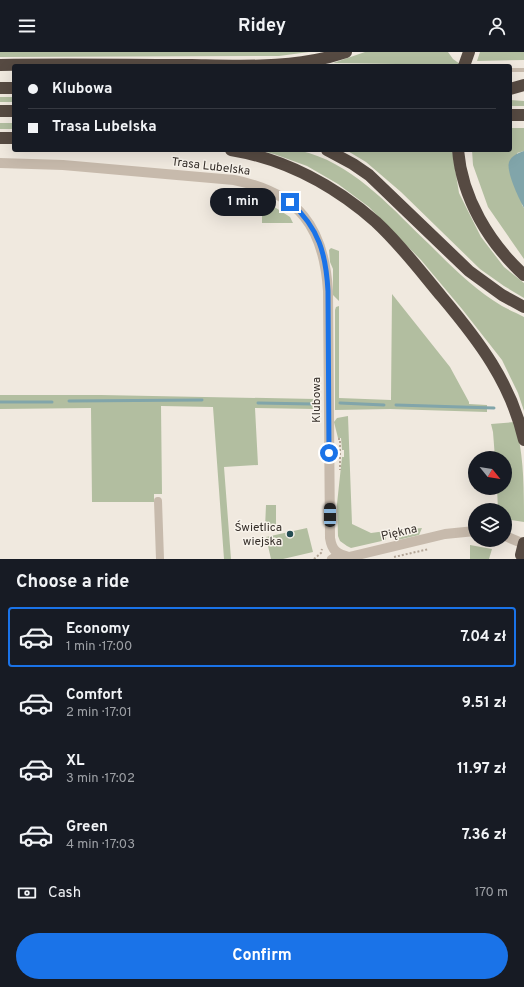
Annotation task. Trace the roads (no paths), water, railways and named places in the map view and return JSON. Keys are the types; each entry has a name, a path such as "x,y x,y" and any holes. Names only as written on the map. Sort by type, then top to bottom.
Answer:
{"highway":[{"path":"281,64 310,61 346,52"},
{"path":"0,65 12,65"},
{"path":"512,88 524,86"},
{"path":"0,88 12,88"},
{"path":"512,94 524,94"},
{"path":"0,111 12,112"},
{"path":"512,115 524,115"},
{"path":"0,138 12,138"},
{"path":"240,152 286,165 316,179 356,205 376,223 416,265 483,349 498,371 511,398 524,440"},
{"path":"331,152 369,175 469,271 502,295 524,307"},
{"path":"458,152 468,194 477,215 499,250 524,275"}],"street":[{"name":"Trasa Lubelska","path":"0,163 63,165 246,182 269,190 290,202 308,221 320,244"},
{"name":"Klubowa","path":"320,244 326,266 328,291 330,538 335,557"},
{"path":"158,501 160,559"},
{"name":"Piękna","path":"335,557 349,557 445,534 468,532"},
{"path":"512,542 522,550"}],"lane":[{"path":"512,70 524,70"}],"water":[{"path":"524,151 524,208 509,172 509,162 513,156"}],"waterway":[{"path":"69,401 202,400"},
{"path":"0,402 52,402"},
{"path":"258,403 313,404"},
{"path":"340,403 384,405"},
{"path":"396,405 494,408"}],"place":[{"name":"Świetlica wiejska","path":"290,534"}]}
